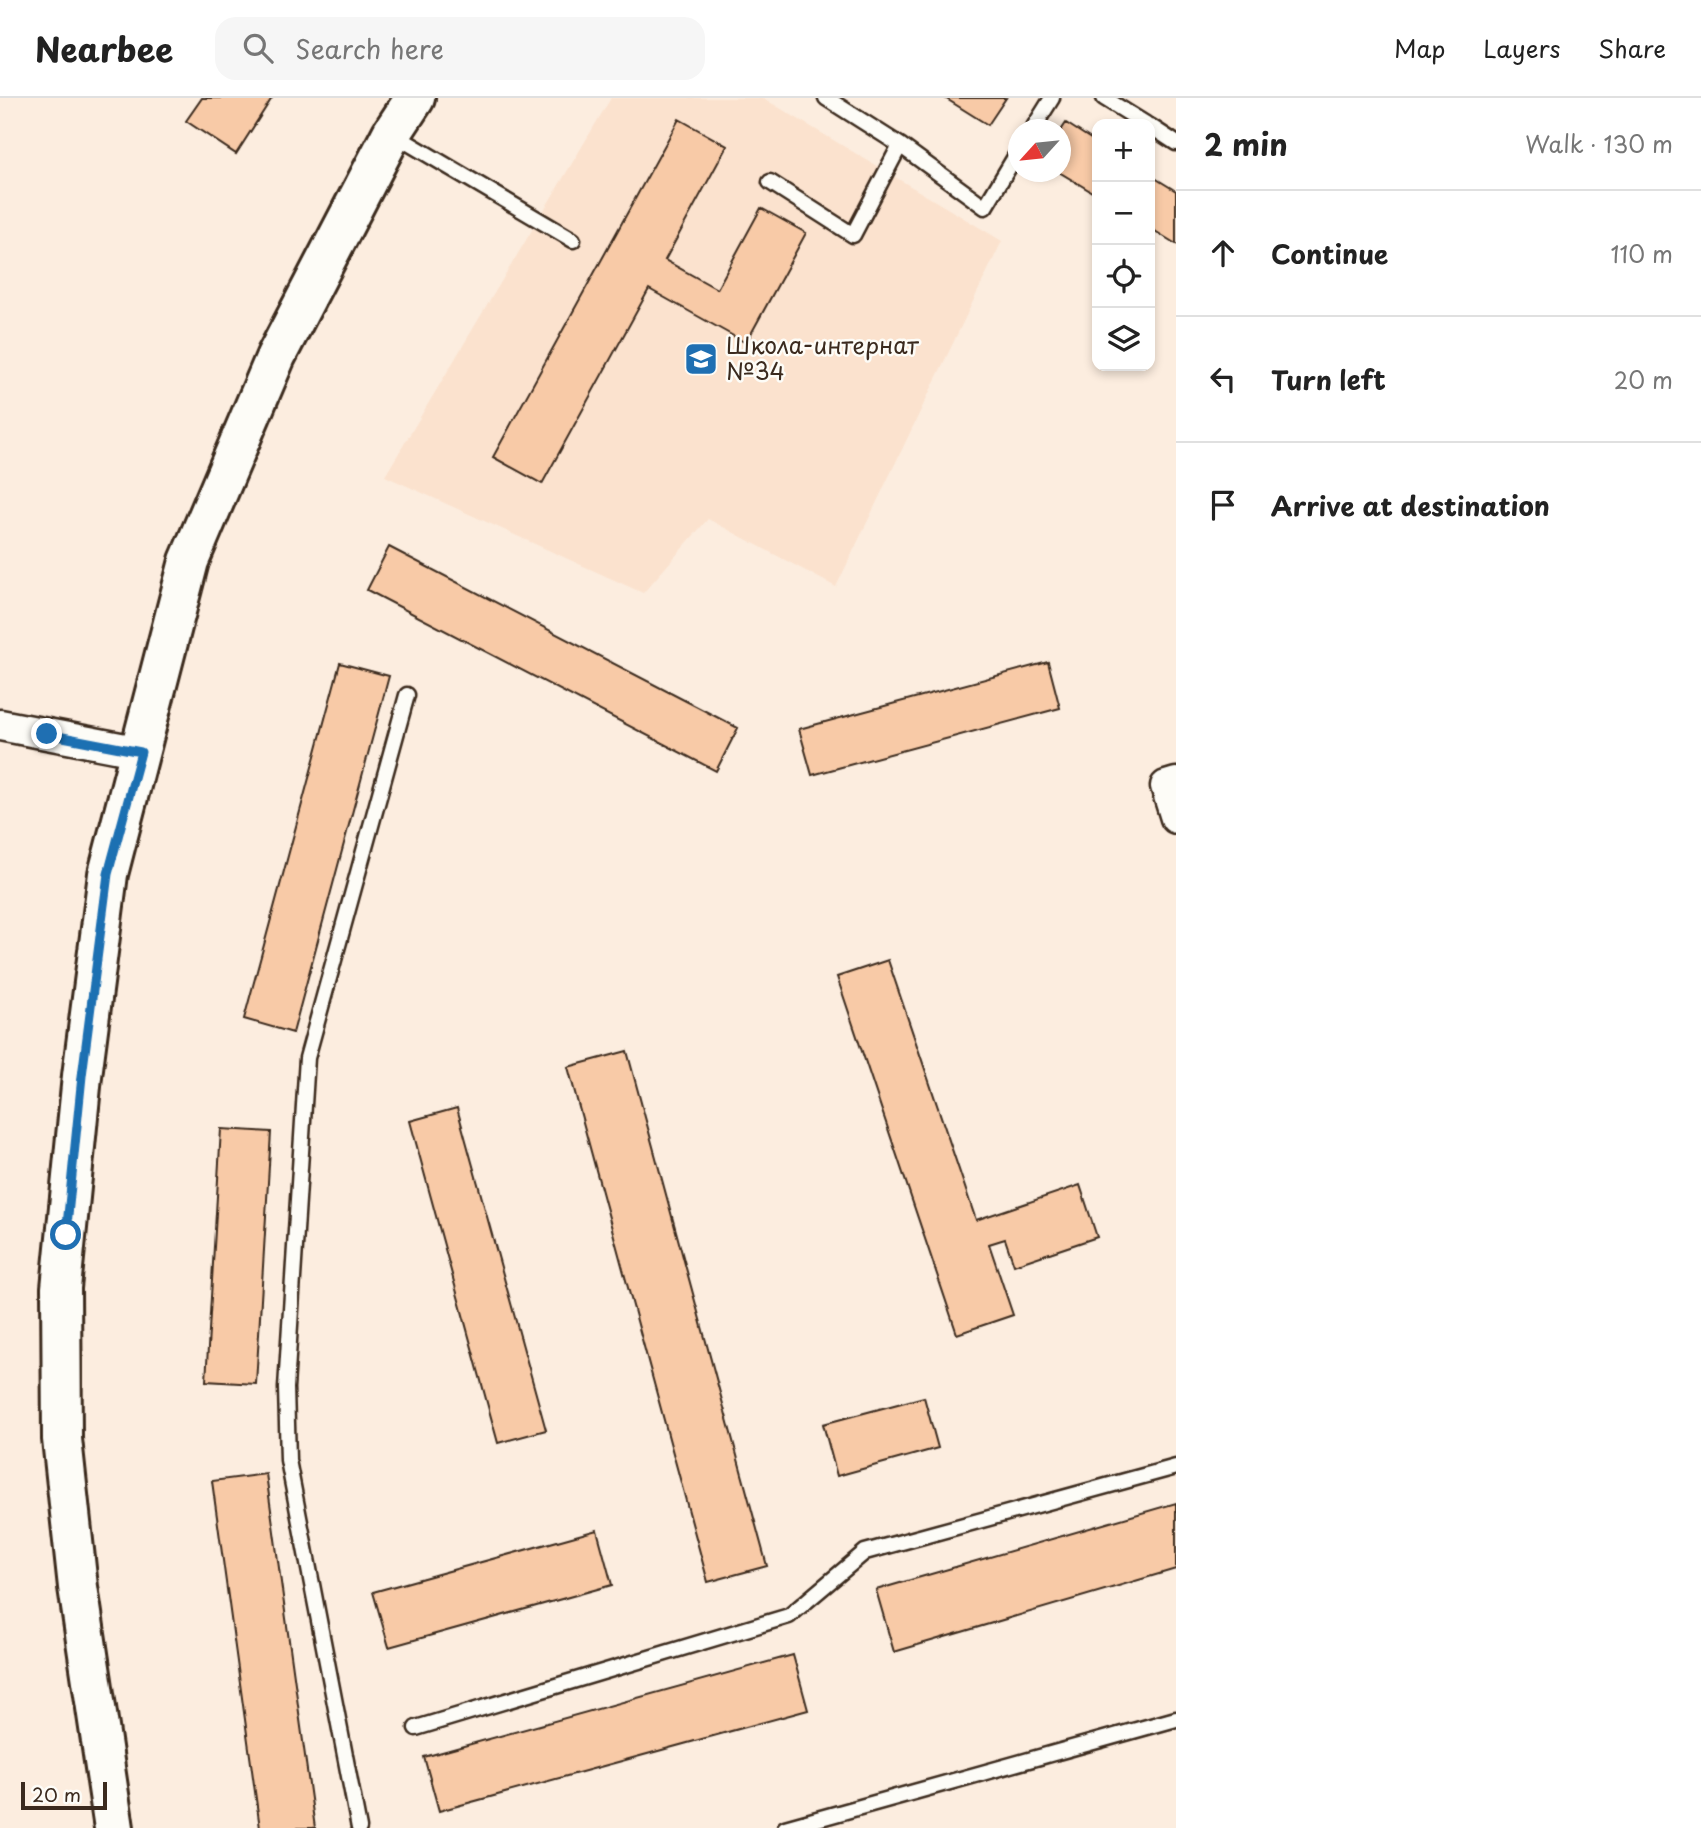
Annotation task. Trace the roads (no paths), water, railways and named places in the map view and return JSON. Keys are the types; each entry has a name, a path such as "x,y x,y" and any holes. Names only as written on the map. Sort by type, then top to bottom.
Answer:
{"main road":[{"path":"114,1828 78,1587 62,1439 61,1288 82,1076 108,874 189,561 275,356 392,133 415,98"}],"street":[{"path":"0,725 141,752"},
{"path":"1176,783 1166,786 1176,818"}],"lane":[{"path":"826,98 900,145 985,207 1008,169"},
{"path":"1039,119 1052,98"},
{"path":"1104,98 1138,119"},
{"path":"1155,130 1176,143"},
{"path":"392,133 573,240"},
{"path":"770,182 853,235 900,145"},
{"path":"359,1828 288,1460 286,1388 307,1058 407,695"},
{"path":"416,1728 789,1616 865,1552 1176,1467"},
{"path":"785,1828 1176,1719"}],"place":[{"name":"Школа-интернат №34","path":"701,359"}]}
